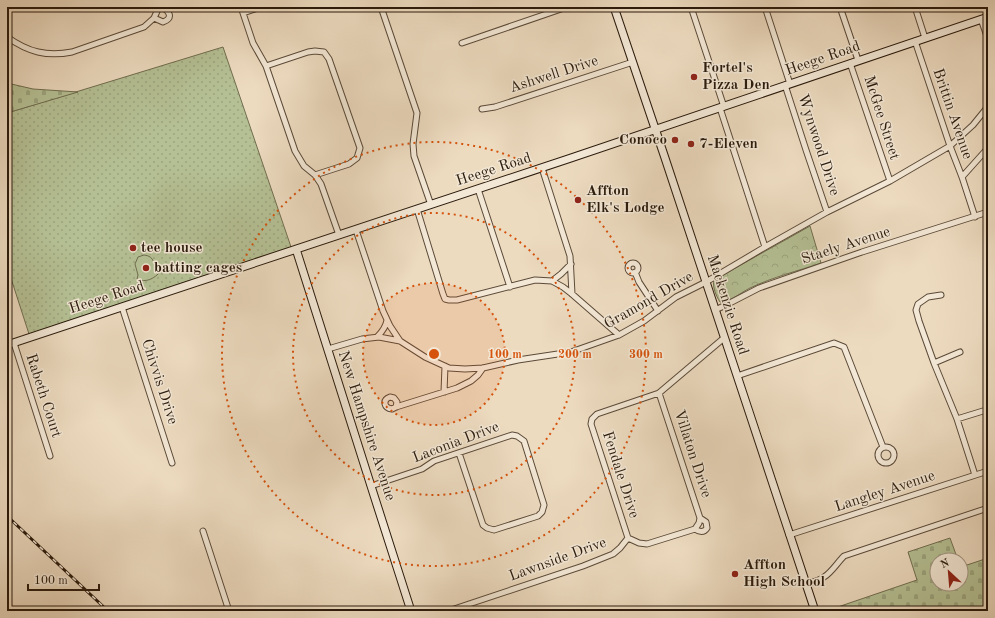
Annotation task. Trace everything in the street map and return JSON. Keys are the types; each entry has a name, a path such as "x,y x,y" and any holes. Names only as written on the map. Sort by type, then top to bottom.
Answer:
{"street":[{"path":"7,37 30,50 48,54 72,52 140,29 154,18 160,7 167,10 170,15 166,21 163,22 154,18"},
{"path":"241,7 253,43 266,66 295,150 304,166 315,175 321,184 339,235"},
{"path":"243,13 261,7"},
{"path":"381,7 417,113 413,144 414,156 431,205"},
{"path":"462,43 567,7"},
{"name":"Mackenzie Road","path":"614,7 815,611"},
{"path":"691,7 765,247"},
{"name":"Wynwood Drive","path":"765,7 828,212"},
{"path":"840,7 858,60"},
{"path":"915,7 925,38"},
{"path":"984,18 988,39"},
{"name":"Heege Road","path":"10,344 417,210 984,18"},
{"name":"Brittin Avenue","path":"915,41 975,217"},
{"path":"266,66 315,51 324,52 329,59 360,148 357,158 349,164 315,175"},
{"name":"Ashwell Drive","path":"482,109 495,108 633,62"},
{"name":"McGee Street","path":"850,63 890,181"},
{"name":"Gramond Drive","path":"328,349 362,338 377,337 400,341 425,357 449,368 465,369 483,368 518,360 571,352 619,335 644,321 676,297 706,282 828,212 890,181 950,146 973,125 988,104"},
{"path":"962,177 988,148"},
{"path":"542,168 570,256 572,294"},
{"path":"478,189 510,286"},
{"path":"417,210 445,299 457,300 535,280 552,281 572,294 619,335"},
{"name":"Staely Avenue","path":"715,310 759,288 862,252 988,212"},
{"path":"356,230 383,312 400,341"},
{"name":"New Hampshire Avenue","path":"296,249 411,611"},
{"path":"552,281 570,264"},
{"path":"635,272 639,282 658,311"},
{"path":"942,295 928,297 918,304 916,310 934,363 957,419 975,475"},
{"name":"Chivvis Drive","path":"122,307 172,463"},
{"path":"377,337 382,333 387,319"},
{"path":"659,393 724,338"},
{"path":"737,376 834,343 844,346 883,447"},
{"name":"Rabeth Court","path":"10,344 50,456"},
{"path":"934,363 960,352"},
{"path":"444,392 445,366"},
{"path":"396,407 457,388 471,381 483,368"},
{"name":"Fendale Drive","path":"628,538 591,424 592,419 597,414 659,393"},
{"name":"Villaton Drive","path":"659,393 700,520"},
{"path":"957,419 983,411"},
{"name":"Laconia Drive","path":"371,486 422,469 434,461 512,435 517,436 524,441 544,505 542,512 538,516 494,530 482,525 459,453"},
{"name":"Langley Avenue","path":"789,535 988,471"},
{"path":"806,584 823,578 844,556 988,508"},
{"path":"695,529 700,520"},
{"name":"Lawnside Drive","path":"448,611 583,566 613,554 628,538 639,543 647,544 695,529 703,532 706,531 706,522 700,520"},
{"path":"203,531 229,611"}],"green space":[{"path":"223,47 291,247 29,334 7,266 7,113"},
{"path":"7,83 33,89 78,92 7,113"},
{"path":"810,226 821,263 768,281 750,288 731,299 720,302 715,291 714,280"},
{"name":"batting cages","path":"144,255 150,257 156,267 161,271 153,278 144,281 137,279 138,275 135,264 138,257"},
{"path":"950,538 955,552 929,552 929,592 969,592 969,564 988,558 988,611 826,611 917,580 908,552"}],"railway":[{"path":"7,516 108,611"}],"place":[{"name":"Fortel's Pizza Den","path":"694,77"},
{"name":"Conoco","path":"675,140"},
{"name":"7-Eleven","path":"691,144"},
{"name":"Affton Elk's Lodge","path":"578,200"},
{"name":"tee house","path":"133,248"},
{"name":"batting cages","path":"146,268"},
{"name":"Affton High School","path":"735,574"}]}
